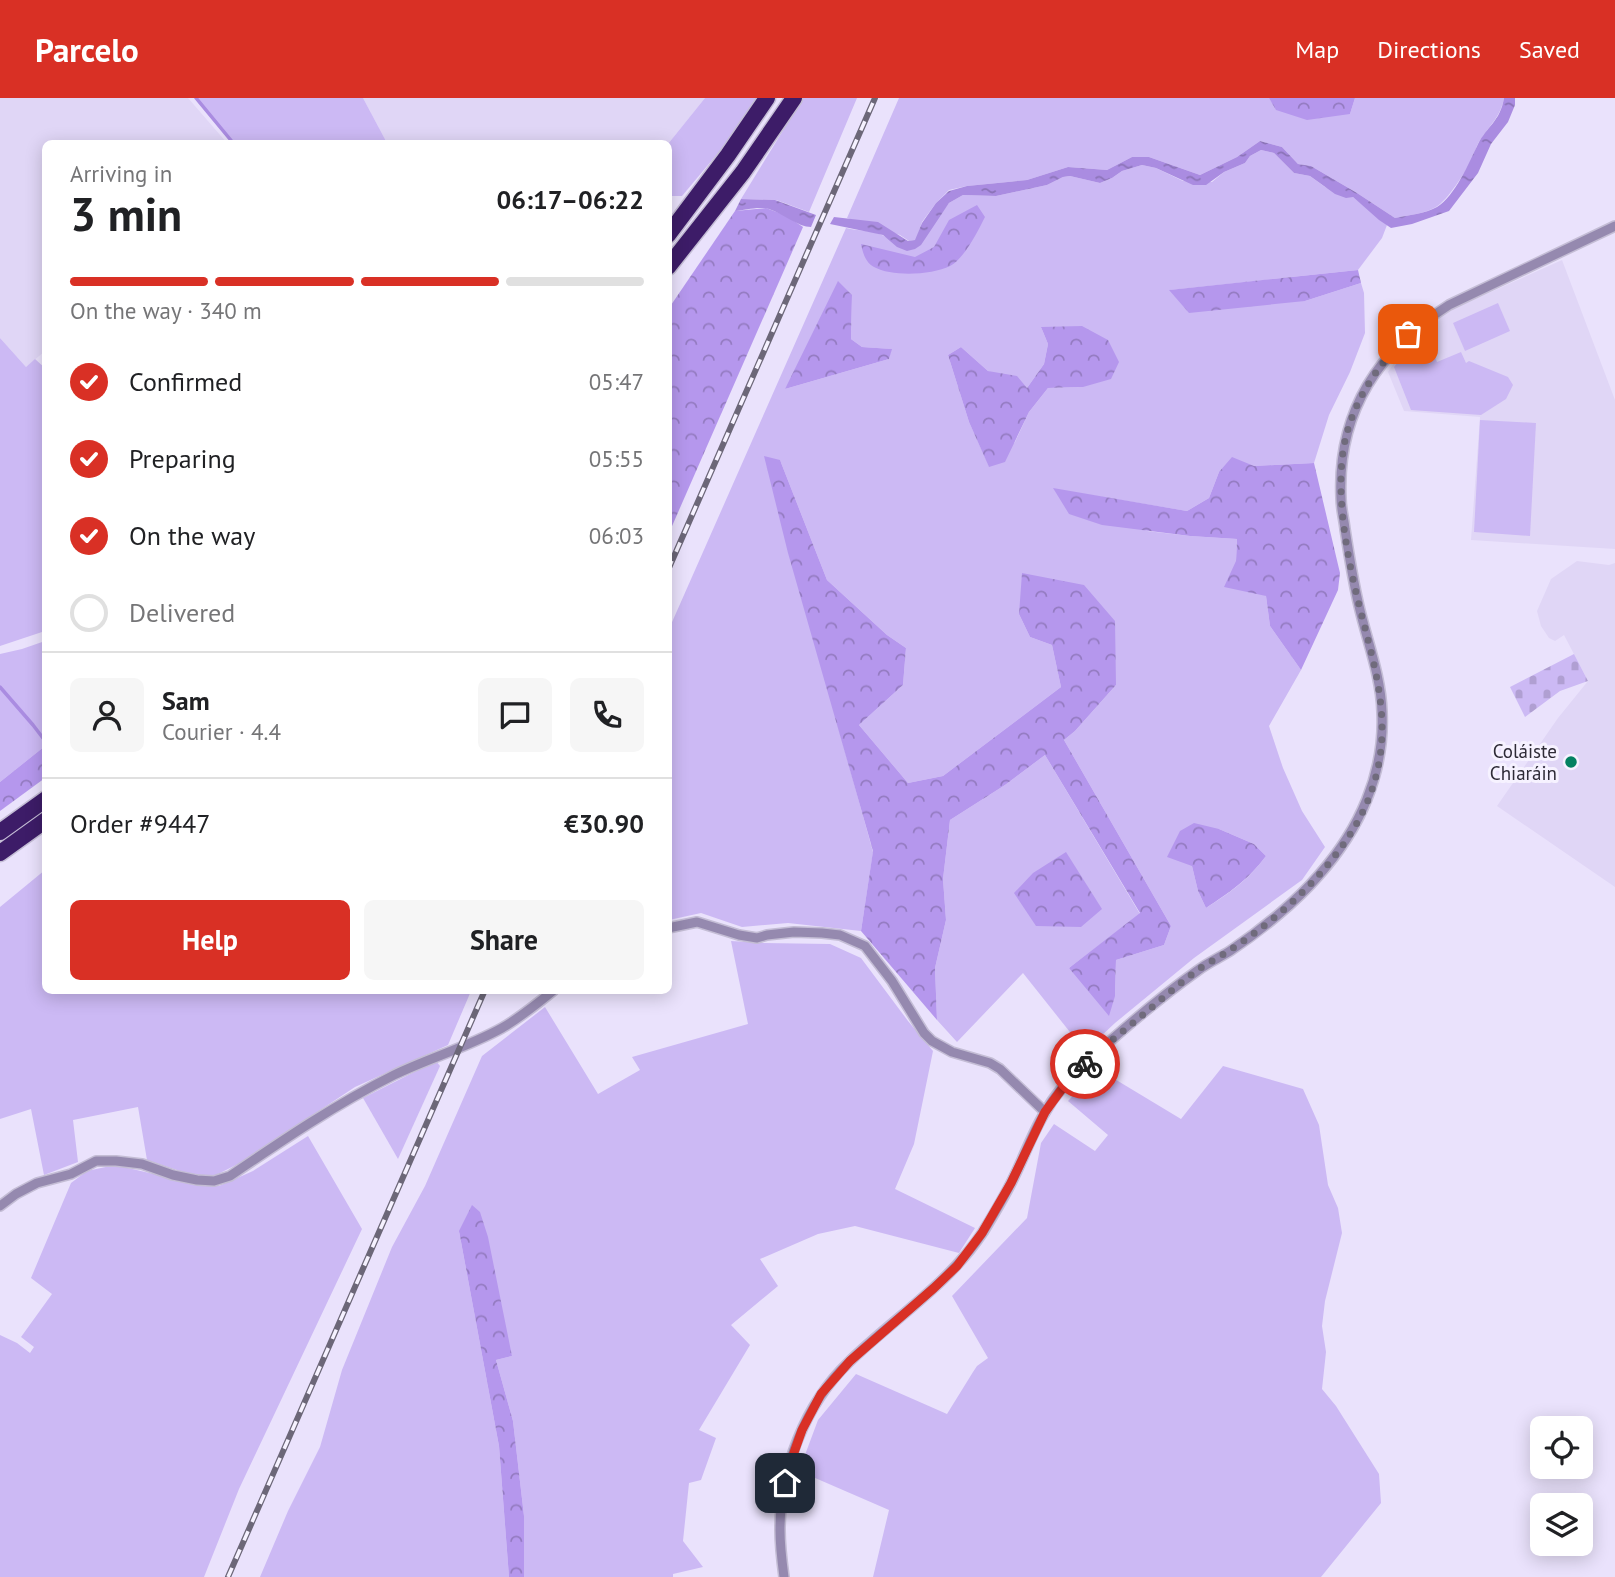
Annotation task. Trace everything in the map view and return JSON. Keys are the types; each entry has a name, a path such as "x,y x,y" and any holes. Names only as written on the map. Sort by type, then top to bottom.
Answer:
{"highway":[{"path":"672,230 767,98"},
{"path":"672,262 743,172 794,98"},
{"path":"0,832 42,802"},
{"path":"0,853 42,823"}],"street":[{"path":"784,1577 780,1529 785,1483 802,1430 821,1394 850,1361 957,1266 982,1233 1011,1183 1045,1112 1070,1078 1185,979 1231,950 1287,907 1319,876 1345,841 1365,807 1376,778 1382,738 1382,712 1378,679 1349,554 1341,499 1343,455 1348,428 1370,380 1408,334 1449,305 1615,226"},
{"path":"672,927 697,922 757,938 794,932 822,933 840,935 865,946 892,981 923,1033 952,1052 990,1063 1000,1069 1045,1112"},
{"path":"0,1206 37,1183 71,1174 96,1161 127,1161 197,1180 214,1181 230,1176 339,1104 396,1074 502,1028 549,994"}],"shaded area":[{"path":"0,98 188,98 224,140 42,140 42,354 26,367 0,338"},
{"path":"363,98 705,98 671,140 385,140"},
{"path":"1562,260 1615,400 1615,549 1471,540 1480,417 1404,411 1388,372 1408,342 1444,313"},
{"name":"Coláiste Chiaráin","path":"1577,561 1609,565 1615,563 1615,887 1497,806 1558,718 1588,681 1564,635 1555,641 1549,638 1541,626 1537,611 1551,579"}],"green space":[{"path":"196,98 363,98 385,140 231,140"},
{"path":"705,98 757,98 729,140 682,196 672,196 671,140"},
{"path":"803,98 857,98 809,212 776,200 741,199"},
{"path":"899,98 1269,98 1277,110 1350,114 1355,98 1504,98 1498,115 1480,140 1472,160 1456,185 1441,203 1422,213 1395,218 1311,166 1298,164 1282,147 1260,141 1237,157 1200,175 1149,157 1132,157 1107,170 1068,167 1027,180 949,190 922,222 916,240 909,241 900,235 847,218"},
{"path":"1269,98 1355,98 1350,114 1307,120 1276,110"},
{"path":"1261,150 1274,153 1294,173 1310,176 1325,187 1353,197 1387,225 1382,238 1358,270 1170,290 1305,301 1361,283 1364,293 1365,333 1329,415 1314,463 1254,466 1219,472 1209,498 1187,511 1054,489 1147,531 1237,539 1236,561 1266,596 1270,626 1301,670 1269,726 1283,768 1302,811 1325,847 1302,880 1194,958 1085,1051 1023,973 957,1042 937,1020 935,968 946,920 943,879 950,820 1005,785 1045,755 1140,914 1069,968 1115,996 1116,960 1164,945 1171,926 1064,740 1116,685 1019,614 1030,637 1052,645 1061,687 943,776 908,783 859,725 903,685 906,648 887,635 827,580 780,460 838,726 873,852 861,931 788,923 742,927 701,913 672,919 672,622 846,228 878,233 907,250 935,222 949,203 963,195 996,196 1047,185 1070,176 1100,183 1122,171 1142,165 1156,168 1183,181 1212,182 1224,172 1245,163 1250,156","holes":["852,295 851,339 862,347 891,349 889,359 785,389","1041,327 1083,387 1048,388 1029,412 1015,442 989,466 969,422 948,355 961,347 988,371 1027,388 1044,364 1048,344","1219,829 1254,844 1266,856 1239,885 1206,908 1198,891 1192,866"]},
{"path":"977,205 985,217 965,251 950,266 912,274 891,272 874,267 865,257 861,244 915,257 934,247 949,220"},
{"path":"766,208 787,216 803,227 672,526 672,304 735,211"},
{"path":"1358,270 1361,283 1305,301 1189,313 1169,290"},
{"path":"838,281 852,295 851,339 862,347 892,349 889,359 785,389"},
{"path":"1498,303 1510,331 1465,351 1453,323"},
{"path":"1082,326 1108,340 1119,362 1111,379 1083,387 1048,388 1029,412 1005,462 989,467 969,422 948,355 961,347 988,371 1017,376 1027,388 1044,364 1048,344 1041,327"},
{"path":"1426,336 1437,362 1461,352 1466,363 1469,361 1508,377 1513,385 1506,399 1481,415 1411,410 1394,367 1405,353"},
{"path":"0,338 26,367 35,359 42,365 42,632 0,646"},
{"path":"1480,420 1536,423 1530,536 1474,532"},
{"path":"764,456 780,460 827,580 887,635 906,648 903,685 859,725 908,783 943,776 1061,687 1052,645 1030,637 1019,614 1022,573 1084,585 1115,621 1116,685 1064,740 1171,926 1164,945 1116,960 1115,996 1109,1016 1069,968 1140,913 1045,755 1005,785 950,820 943,879 946,920 935,968 937,1020 861,931 873,851 788,553"},
{"path":"1232,457 1254,466 1314,463 1340,573 1338,590 1301,670 1270,626 1266,596 1224,587 1236,561 1237,539 1102,525 1069,514 1053,488 1187,511 1209,498 1219,472"},
{"path":"42,642 42,748 0,782 0,654"},
{"path":"1574,654 1588,681 1560,691 1525,717 1510,687"},
{"path":"42,748 42,780 0,811 0,782"},
{"path":"1194,823 1219,829 1254,844 1266,856 1245,879 1206,908 1198,891 1192,866 1167,857 1180,831"},
{"path":"1066,852 1102,909 1081,927 1036,926 1014,893 1033,873"},
{"path":"42,872 42,994 470,994 448,1045 355,1087 240,1163 216,1175 202,1176 183,1172 147,1160 138,1107 73,1120 78,1162 44,1175 31,1109 0,1119 0,907"},
{"path":"731,941 830,944 861,958 933,1051 914,1144 895,1189 975,1228 959,1253 855,1226 818,1234 760,1259 778,1286 731,1325 750,1345 699,1430 716,1438 701,1480 689,1483 683,1541 703,1567 673,1574 673,1577 524,1577 524,1516 513,1421 496,1360 512,1356 459,1231 499,1446 509,1577 260,1577 288,1511 320,1447 342,1370 392,1247 425,1186 482,1056 545,1007 598,1094 640,1070 632,1057 748,1024"},
{"path":"436,1061 440,1066 398,1159 363,1098"},
{"path":"1223,1066 1303,1089 1319,1125 1328,1185 1338,1208 1342,1233 1325,1301 1322,1326 1326,1352 1322,1389 1336,1406 1379,1474 1381,1503 1321,1577 873,1577 889,1510 799,1471 818,1420 856,1374 947,1414 977,1366 988,1358 952,1296 1027,1218 1041,1143 1054,1124 1095,1151 1108,1135 1068,1101 1098,1069 1181,1119"},
{"path":"308,1136 362,1229 239,1489 204,1577 0,1577 0,1335 30,1353 34,1347 21,1337 52,1294 31,1278 71,1183 87,1171 115,1165 201,1185 219,1186 253,1171"},
{"path":"472,1205 480,1212 488,1237 512,1356 496,1360 513,1421 524,1516 524,1577 509,1577 499,1446 459,1231"}],"water":[{"path":"1504,98 1515,98 1508,122 1491,144 1478,173 1449,211 1391,228 1353,197 1346,198 1335,194 1310,176 1294,173 1274,153 1261,150 1250,156 1245,163 1224,172 1206,185 1193,185 1156,168 1142,165 1122,171 1100,183 1070,176 1047,185 996,196 963,195 949,203 921,245 907,251 897,247 883,235 830,224 834,217 878,222 908,241 915,240 922,223 936,203 949,191 967,186 1027,180 1068,167 1107,170 1132,157 1149,157 1200,175 1237,157 1260,141 1282,147 1298,164 1311,166 1395,218 1427,211 1444,202 1500,113"},
{"path":"741,199 775,200 816,215 811,227 801,225 769,209 735,211"}],"waterway":[{"path":"196,98 231,140"},
{"path":"0,687 42,737"}],"railway":[{"path":"672,561 875,98"},
{"path":"228,1577 483,994"}],"way so far":[{"path":"1085,1064 1177,986 1231,950 1287,907 1319,876 1345,841 1365,807 1376,778 1382,738 1382,712 1378,679 1349,554 1341,499 1343,455 1348,428 1370,380 1408,334"}],"place":[{"name":"Coláiste Chiaráin","path":"1571,762"}],"route":[{"path":"785,1483 802,1430 821,1394 850,1361 957,1266 982,1233 1011,1183 1045,1112 1070,1078 1085,1064"}]}
